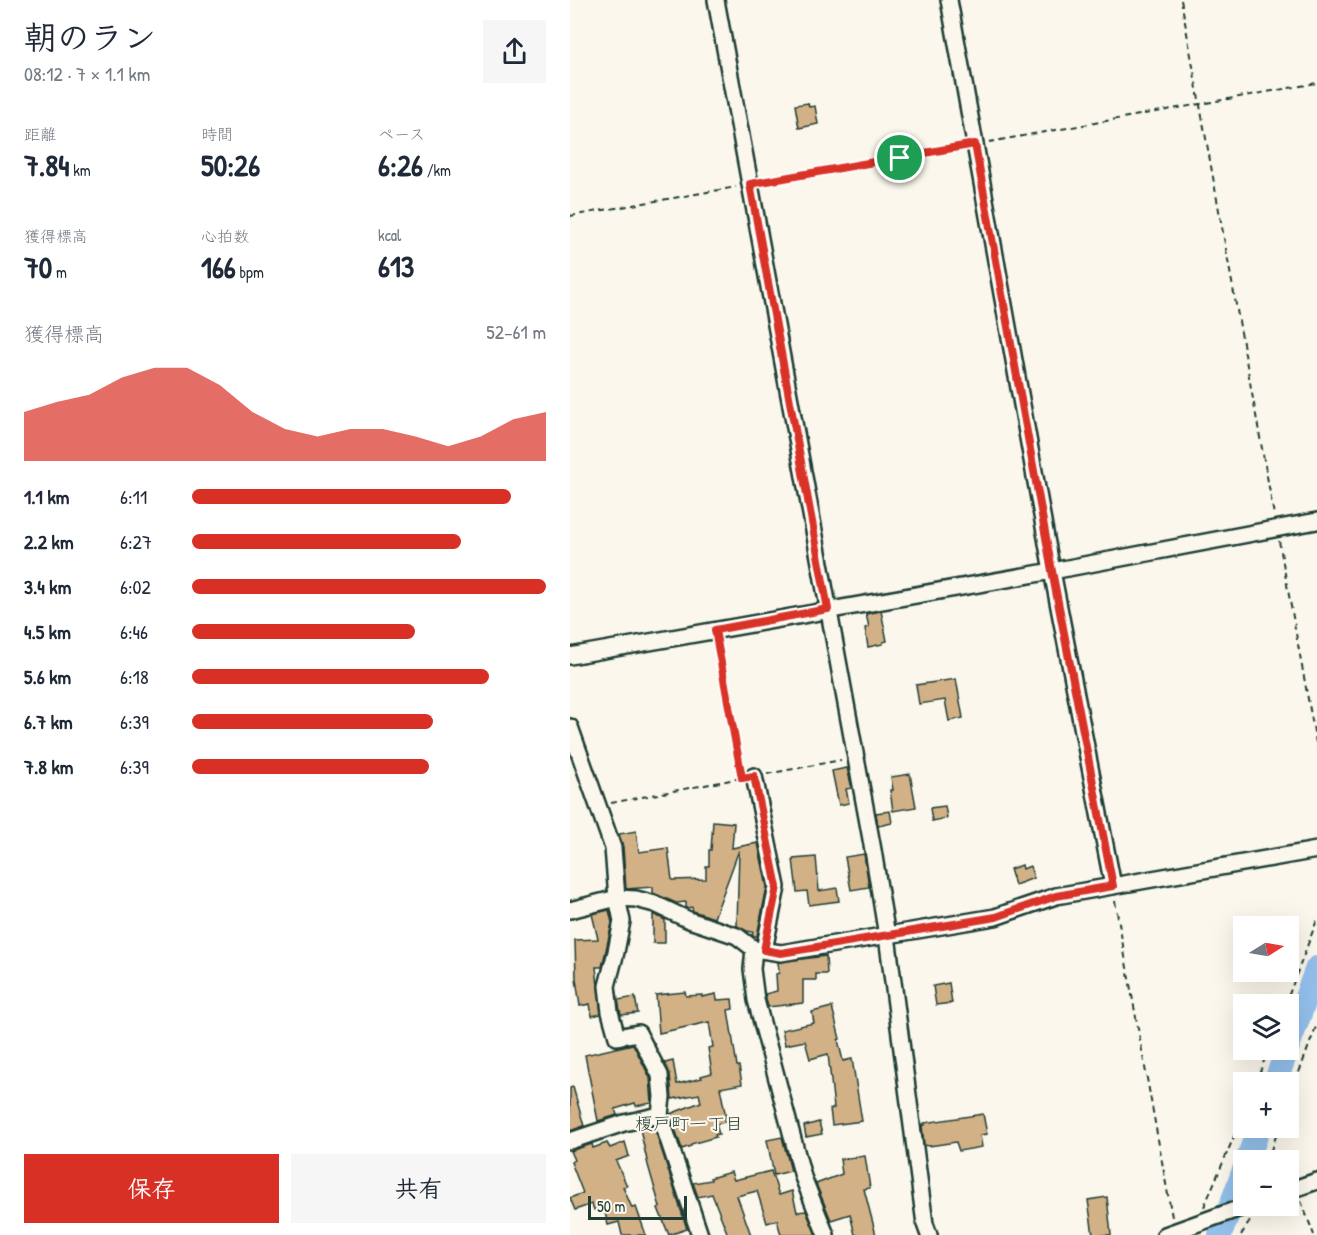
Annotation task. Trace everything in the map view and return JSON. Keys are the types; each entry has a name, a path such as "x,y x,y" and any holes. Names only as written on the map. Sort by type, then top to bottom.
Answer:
{"street":[{"path":"716,0 887,936 928,1235"},
{"path":"949,0 1052,571 1113,886"},
{"path":"570,656 1052,571 1317,521"},
{"path":"570,727 613,848 621,921 607,986 616,1037 638,1033 660,1075 662,1097 660,1115 700,1235"},
{"path":"748,777 777,887 752,969 756,1000 803,1177 826,1235"},
{"path":"570,910 617,898 636,898 689,920 738,936 759,950 781,953 996,917 1056,896 1317,850"},
{"path":"570,1141 624,1123 660,1115"},
{"path":"1299,1187 1317,1181"},
{"path":"1170,1233 1199,1227 1233,1212"}],"path":[{"path":"1181,0 1317,748"},
{"path":"570,216 1317,83"},
{"path":"715,630 748,777"},
{"path":"599,805 856,757"},
{"path":"1113,886 1170,1233"},
{"path":"1289,994 1317,920"},
{"path":"1299,1072 1317,1024"},
{"path":"1199,1227 1234,1138"},
{"path":"1299,1202 1314,1235"}],"building":[{"path":"808,103 809,107 815,106 818,124 799,128 795,105"},
{"path":"881,611 887,641 868,647 865,628 869,627 866,614"},
{"path":"956,679 963,718 949,721 945,700 919,704 916,685"},
{"path":"847,768 852,788 846,789 849,803 839,805 832,771"},
{"path":"910,774 916,807 893,811 891,777"},
{"path":"945,806 947,818 932,821 930,808"},
{"path":"890,811 892,823 878,826 876,813"},
{"path":"713,821 734,823 732,848 758,843 767,887 757,936 752,936 753,932 737,926 739,850 714,918 693,911 692,907 686,908 686,902 676,903 653,893 653,887 626,889 623,847 619,834 636,831 639,852 668,848 672,880 706,879"},
{"path":"864,854 869,887 851,890 845,857"},
{"path":"816,857 819,891 837,888 839,901 809,905 807,891 797,892 793,859"},
{"path":"1022,865 1023,869 1030,866 1034,878 1015,885 1010,869"},
{"path":"609,910 612,923 606,950 602,967 596,967 601,1014 592,1016 590,1004 580,1006 576,979 575,940 598,939 592,914"},
{"path":"653,914 665,920 665,943 653,943"},
{"path":"826,956 827,974 816,974 816,980 803,980 803,1003 768,1007 765,994 777,991 778,962"},
{"path":"949,983 952,1003 936,1005 933,986"},
{"path":"685,992 686,996 702,995 702,997 716,994 717,1000 732,999 733,1009 728,1010 742,1084 720,1088 726,1117 724,1117 725,1122 716,1124 719,1134 682,1149 670,1114 701,1102 699,1094 672,1099 670,1074 665,1063 673,1061 677,1084 702,1078 701,1076 712,1073 708,1048 713,1047 709,1022 659,1033 656,995"},
{"path":"635,997 638,1013 621,1015 618,1000"},
{"path":"832,1007 843,1061 852,1059 862,1121 832,1125 830,1109 834,1108 828,1054 810,1059 805,1041 785,1045 782,1030 814,1023 812,1012"},
{"path":"633,1044 650,1078 652,1103 636,1106 635,1103 615,1109 617,1115 598,1121 585,1055"},
{"path":"573,1087 584,1126 570,1131 570,1088"},
{"path":"983,1114 987,1134 980,1135 982,1147 959,1151 956,1142 924,1145 922,1125 925,1125 924,1123"},
{"path":"819,1122 822,1134 806,1137 804,1126"},
{"path":"654,1126 687,1229 669,1235 658,1208 660,1207 640,1129"},
{"path":"782,1137 791,1171 774,1175 767,1140"},
{"path":"625,1142 629,1156 616,1161 627,1186 623,1187 632,1208 636,1207 646,1235 622,1235 619,1222 608,1225 604,1208 594,1210 592,1204 575,1210 570,1198 583,1193 571,1162 574,1160 570,1151 592,1144 593,1148 607,1143 610,1148"},
{"path":"865,1156 870,1188 864,1189 876,1235 855,1235 850,1214 831,1220 816,1184 842,1174 840,1159"},
{"path":"771,1171 779,1195 792,1191 797,1212 806,1211 816,1235 781,1235 777,1220 767,1223 757,1191 737,1196 751,1235 728,1235 712,1194 698,1197 693,1183 711,1180 710,1178 731,1172 734,1180"},
{"path":"1107,1197 1111,1235 1093,1235 1088,1200"}],"waterway":[{"path":"1299,1016 1317,968"},
{"path":"1279,1072 1283,1060"},
{"path":"1251,1150 1255,1138"},
{"path":"1220,1235 1233,1200"}],"district":[{"name":"榎戸町一丁目","path":"689,1123"}],"route":[{"path":"975,144 1052,571 1113,886 1056,896 996,917 781,953 764,950 777,887 754,776 742,778 715,630 828,609 750,184 900,158 975,144"}]}
